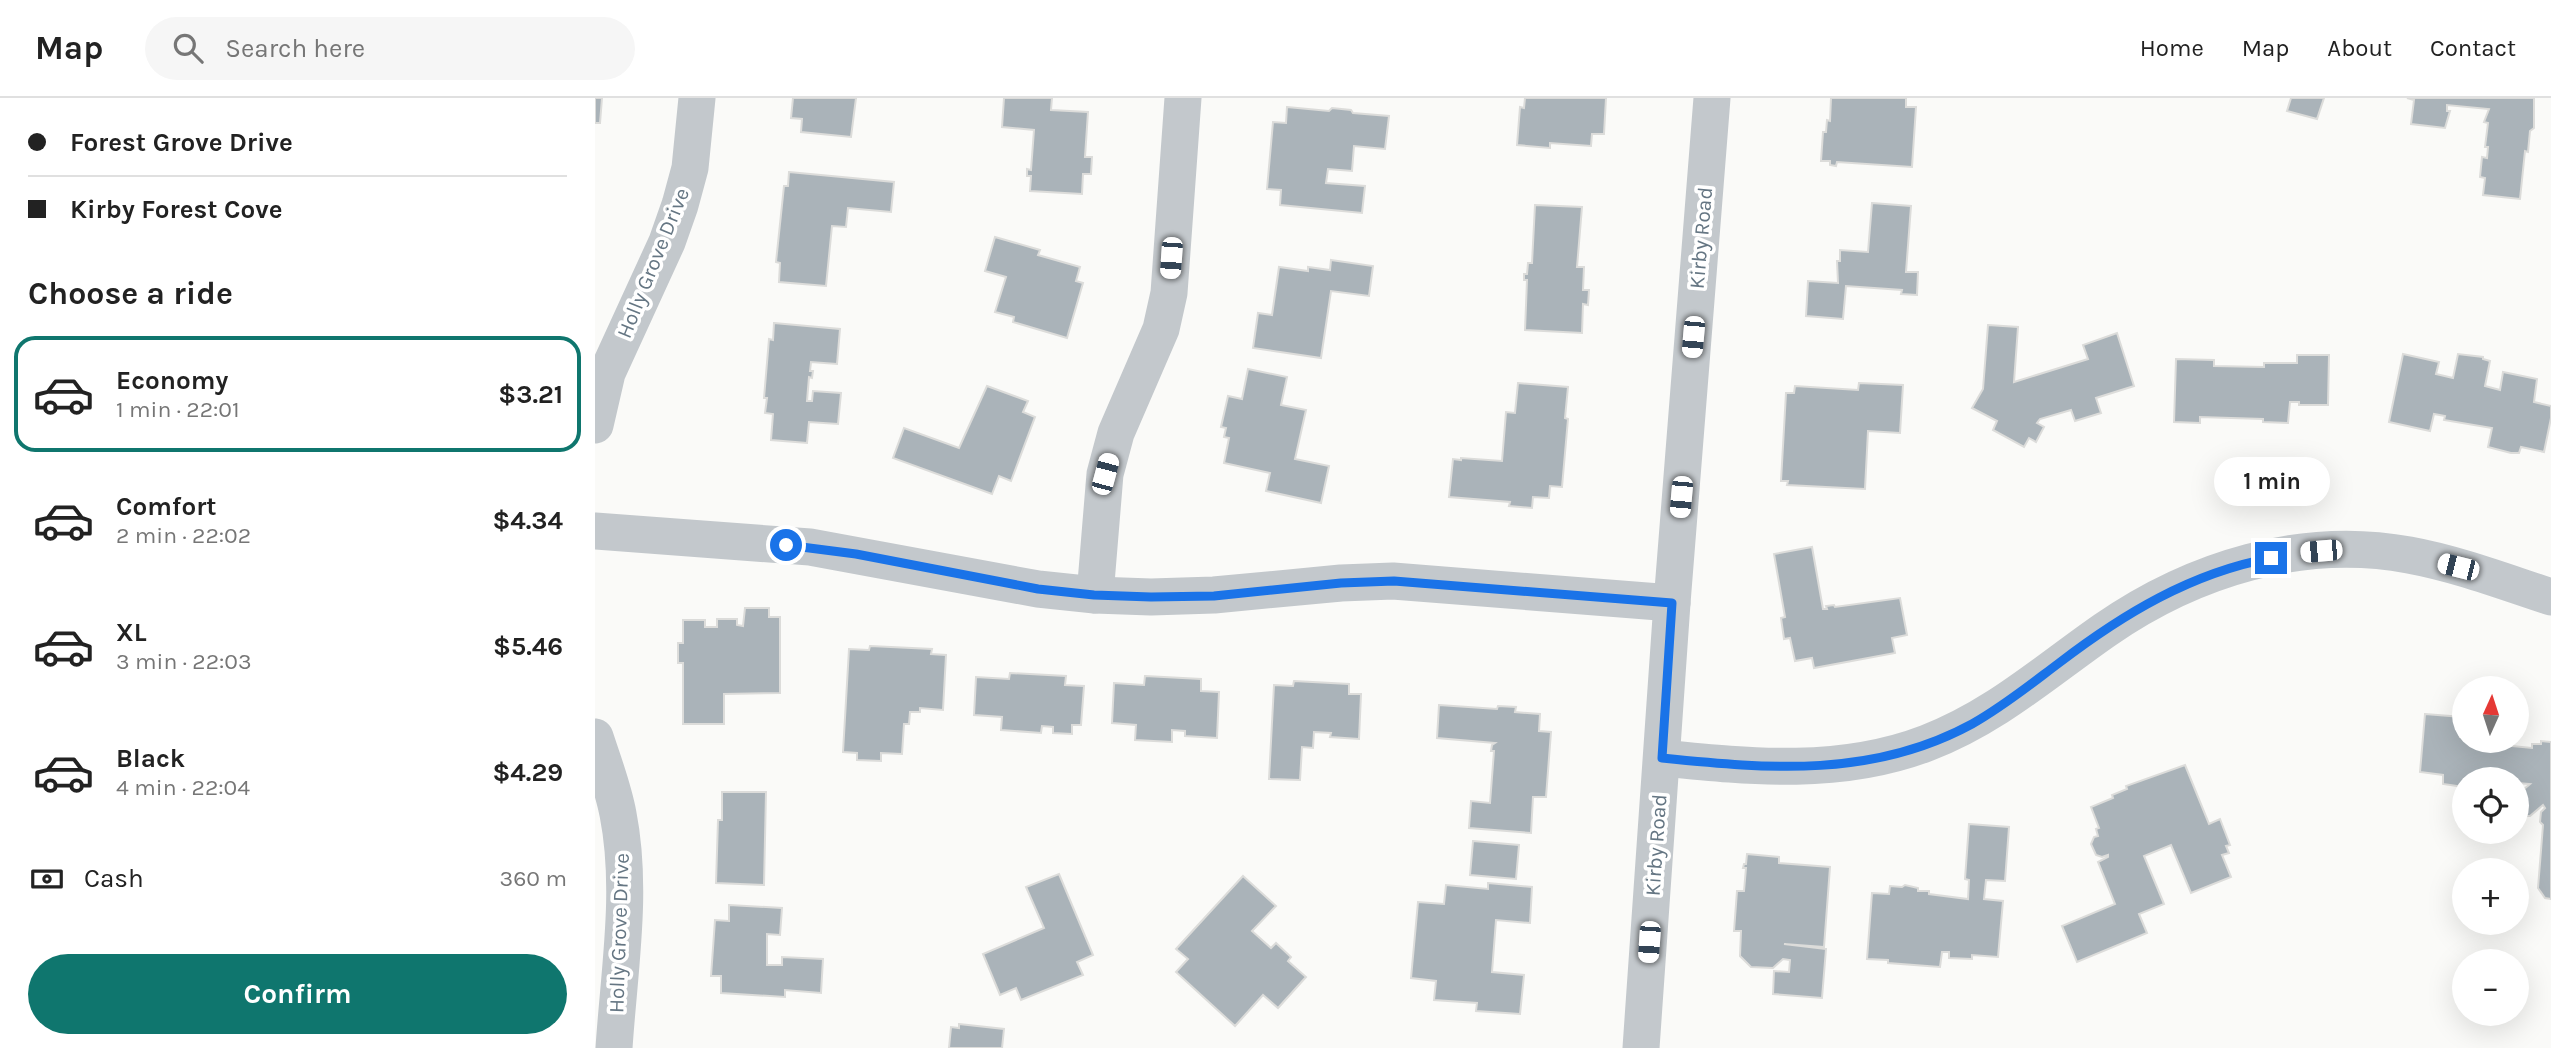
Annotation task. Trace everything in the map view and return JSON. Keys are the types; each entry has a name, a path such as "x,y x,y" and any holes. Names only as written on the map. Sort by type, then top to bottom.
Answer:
{"street":[{"name":"Holly Grove Drive","path":"595,425 607,373 658,262 680,205 690,168 697,98"},
{"path":"1094,595 1105,474 1116,433 1161,329 1169,293 1183,98"},
{"name":"Kirby Road","path":"1641,1048 1672,603 1713,98"},
{"path":"595,531 810,547 1038,589 1094,595 1214,596 1341,583 1394,581 1672,603"},
{"path":"1662,758 1748,766 1826,767 1876,758 1926,744 1971,724 2016,697 2060,662 2151,601 2192,580 2244,563 2298,553 2343,549 2410,555 2458,567 2551,597"},
{"name":"Holly Grove Drive","path":"595,737 615,797 622,841 624,902 614,1048"}],"building":[{"path":"595,98 602,98 600,123 595,123"},
{"path":"793,98 856,98 851,137 801,132 802,119 791,118"},
{"path":"1004,98 1052,98 1051,110 1088,112 1085,157 1092,157 1091,174 1083,174 1082,194 1030,191 1031,176 1027,176 1027,169 1031,170 1034,130 1002,127"},
{"path":"1525,98 1606,98 1604,134 1592,134 1591,146 1550,143 1550,148 1517,145 1520,107 1524,108"},
{"path":"1831,98 1906,98 1906,107 1916,107 1912,167 1837,162 1836,166 1830,165 1830,161 1821,161 1823,132 1826,132 1827,120 1830,121"},
{"path":"2291,98 2324,98 2317,119 2287,111"},
{"path":"2407,98 2534,98 2534,128 2530,131 2528,152 2525,151 2520,199 2483,195 2485,178 2480,177 2482,157 2487,158 2488,147 2485,147 2488,123 2484,122 2489,109 2447,105 2447,111 2450,111 2445,128 2411,124 2414,100"},
{"path":"1287,107 1329,111 1332,108 1389,116 1385,149 1354,146 1352,171 1328,169 1326,183 1365,186 1362,213 1280,205 1281,190 1267,189 1273,122 1286,123"},
{"path":"789,172 894,182 891,212 848,208 846,227 832,226 826,286 779,282 780,263 776,262 784,186 788,186"},
{"path":"1872,203 1911,206 1906,272 1918,272 1917,295 1901,294 1902,290 1846,286 1843,319 1806,316 1808,281 1838,283 1837,261 1840,261 1840,250 1868,252"},
{"path":"1535,205 1582,207 1577,267 1584,267 1583,290 1589,290 1588,305 1583,304 1582,333 1525,330 1527,280 1524,280 1524,274 1527,274 1528,263 1532,263"},
{"path":"995,237 1040,250 1038,255 1080,267 1076,281 1083,283 1067,338 1013,322 1014,317 995,312 1006,277 985,271"},
{"path":"1331,260 1373,266 1369,296 1331,291 1321,358 1253,348 1258,313 1272,315 1279,267 1308,271 1308,267 1330,270"},
{"path":"774,323 840,329 837,364 811,362 810,371 813,371 812,378 809,377 807,401 812,401 813,391 841,393 838,424 809,422 807,443 771,440 773,414 765,413 767,398 764,398 769,339 773,340"},
{"path":"1988,325 2018,327 2014,382 2088,359 2083,345 2117,333 2134,386 2096,398 2101,413 2075,421 2071,410 2040,419 2037,423 2044,427 2036,442 2029,438 2024,447 1993,430 1997,421 1972,408 1983,389"},
{"path":"2403,354 2439,362 2436,374 2453,378 2458,354 2483,357 2490,361 2485,386 2500,390 2503,372 2537,379 2534,402 2551,406 2544,452 2521,447 2519,453 2511,453 2488,447 2492,428 2444,420 2445,416 2434,414 2430,431 2389,422"},
{"path":"2297,355 2329,355 2328,405 2299,405 2299,402 2290,402 2288,423 2263,422 2263,419 2200,417 2200,423 2174,422 2176,359 2214,360 2214,366 2264,367 2264,363 2297,363"},
{"path":"1248,369 1287,377 1281,405 1306,410 1295,459 1329,466 1321,503 1266,491 1270,473 1224,463 1229,438 1224,437 1226,428 1221,427 1228,396 1242,399"},
{"path":"1518,383 1568,387 1562,487 1550,486 1549,498 1533,497 1532,508 1509,506 1510,502 1449,497 1453,459 1502,461 1506,412 1515,413"},
{"path":"1859,383 1903,385 1900,433 1868,431 1865,489 1787,485 1788,481 1781,481 1786,393 1794,393 1795,386 1858,390"},
{"path":"987,386 1028,401 1023,412 1035,417 1011,481 999,476 992,494 893,458 904,428 959,448"},
{"path":"1812,547 1823,609 1827,609 1826,606 1900,598 1907,635 1892,638 1895,653 1814,668 1812,658 1795,661 1790,638 1784,639 1781,618 1785,617 1774,554"},
{"path":"745,608 769,608 769,617 780,617 780,693 724,694 724,724 683,724 683,663 678,663 678,643 683,643 683,620 705,620 705,627 717,627 717,619 737,619 737,625 743,626"},
{"path":"870,646 932,649 931,654 946,655 943,710 920,708 920,712 910,712 909,724 904,724 902,754 881,753 881,761 857,760 857,753 843,752 849,649 869,650"},
{"path":"1010,673 1066,676 1065,685 1084,686 1081,725 1072,725 1072,734 1053,733 1053,727 1042,726 1041,733 1001,730 1002,717 974,715 976,677 1009,679"},
{"path":"1145,676 1201,679 1201,691 1219,692 1217,738 1185,736 1185,731 1172,730 1172,742 1135,740 1136,725 1112,723 1114,683 1144,685"},
{"path":"1294,681 1349,684 1349,694 1361,694 1359,739 1330,737 1331,733 1314,732 1313,748 1302,747 1300,780 1269,779 1274,685 1293,686"},
{"path":"1439,705 1497,709 1498,706 1516,707 1515,712 1540,714 1539,731 1551,732 1546,797 1533,797 1531,833 1469,828 1471,801 1490,803 1494,751 1491,751 1495,743 1437,738"},
{"path":"2425,714 2452,716 2452,753 2529,753 2532,744 2551,742 2551,899 2545,898 2538,888 2543,825 2540,822 2541,812 2545,808 2543,805 2529,816 2529,767 2452,767 2452,785 2443,784 2443,775 2420,772"},
{"path":"2185,765 2209,824 2220,819 2230,845 2226,846 2229,853 2222,855 2231,877 2191,893 2171,845 2144,856 2164,904 2139,914 2147,933 2077,962 2062,926 2115,904 2098,862 2108,855 2096,855 2091,844 2094,837 2098,836 2096,829 2099,828 2091,807 2113,798 2112,795 2127,789 2126,786"},
{"path":"722,792 766,792 764,885 716,883 718,820 722,820"},
{"path":"1969,824 2009,827 2005,881 1986,880 1984,899 2003,901 1998,957 1972,955 1972,959 1949,958 1949,952 1942,952 1940,967 1867,959 1872,893 1889,894 1890,886 1905,885 1918,888 1918,891 1929,891 1929,894 1968,899 1969,880 1965,879"},
{"path":"1473,841 1519,845 1516,879 1470,875"},
{"path":"1747,854 1779,857 1779,863 1830,867 1824,947 1784,944 1826,949 1822,998 1773,994 1774,971 1789,972 1790,960 1783,959 1773,968 1751,967 1740,956 1741,931 1734,931 1737,891 1744,891 1746,868 1743,868"},
{"path":"1059,874 1093,955 1077,962 1083,975 1021,1000 1016,988 1000,995 983,954 1044,928 1026,887"},
{"path":"1243,876 1276,906 1252,931 1271,948 1276,943 1291,957 1288,961 1306,977 1278,1008 1263,995 1235,1026 1176,972 1188,959 1176,949"},
{"path":"1488,883 1532,887 1530,923 1496,920 1492,972 1524,975 1520,1014 1476,1011 1477,1003 1434,1000 1436,981 1411,978 1418,902 1444,904 1446,885 1488,889"},
{"path":"729,905 782,908 780,935 767,934 767,965 782,965 782,957 823,959 821,993 785,990 785,997 721,993 721,976 711,976 715,920 729,921"},
{"path":"959,1024 1004,1029 1002,1048 949,1048 951,1027 959,1028"}],"route":[{"path":"786,545 856,554 1038,589 1094,595 1214,596 1341,583 1394,581 1672,603 1662,758 1782,768 1826,767 1876,758 1926,744 1971,724 2016,697 2107,628 2151,601 2192,580 2244,563 2271,558"}]}
